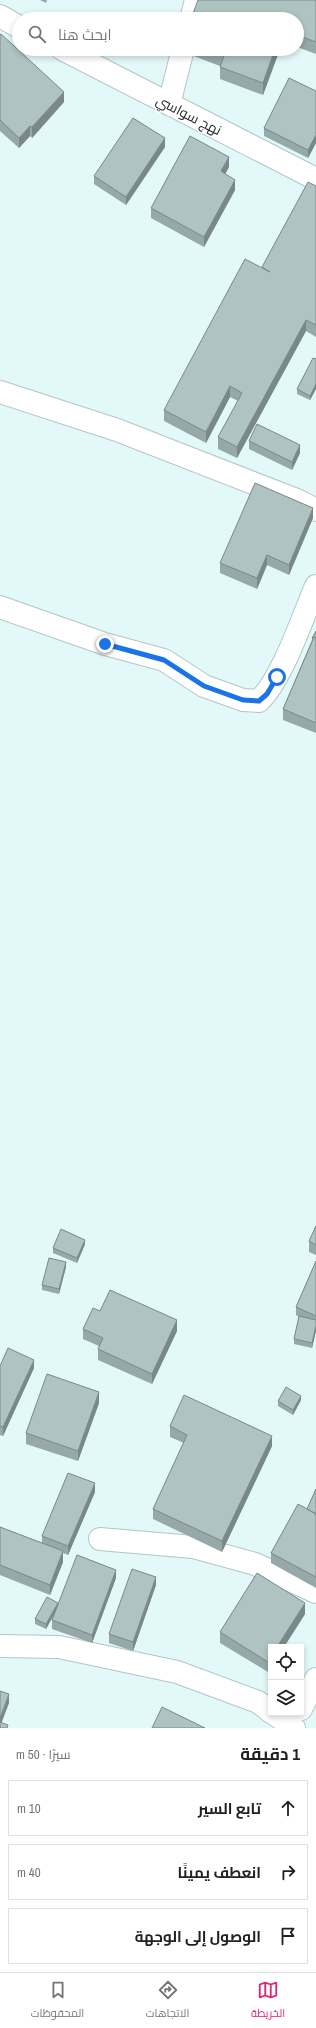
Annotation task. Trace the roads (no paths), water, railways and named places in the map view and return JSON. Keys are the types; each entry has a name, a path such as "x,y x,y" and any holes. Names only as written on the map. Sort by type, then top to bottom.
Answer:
{"street":[{"path":"193,12 196,0"},
{"path":"0,16 12,23"},
{"name":"نهج سواسي","path":"76,56 316,179"},
{"path":"169,104 181,56"},
{"path":"0,392 117,430 299,501 316,510"},
{"path":"0,606 105,644 164,660 204,686 243,700 259,701 267,694 277,677 316,586"},
{"path":"100,1539 193,1547 255,1564 316,1592"},
{"path":"0,1646 59,1647 177,1672 258,1702 268,1709"},
{"path":"282,1716 295,1721 316,1679"}]}
